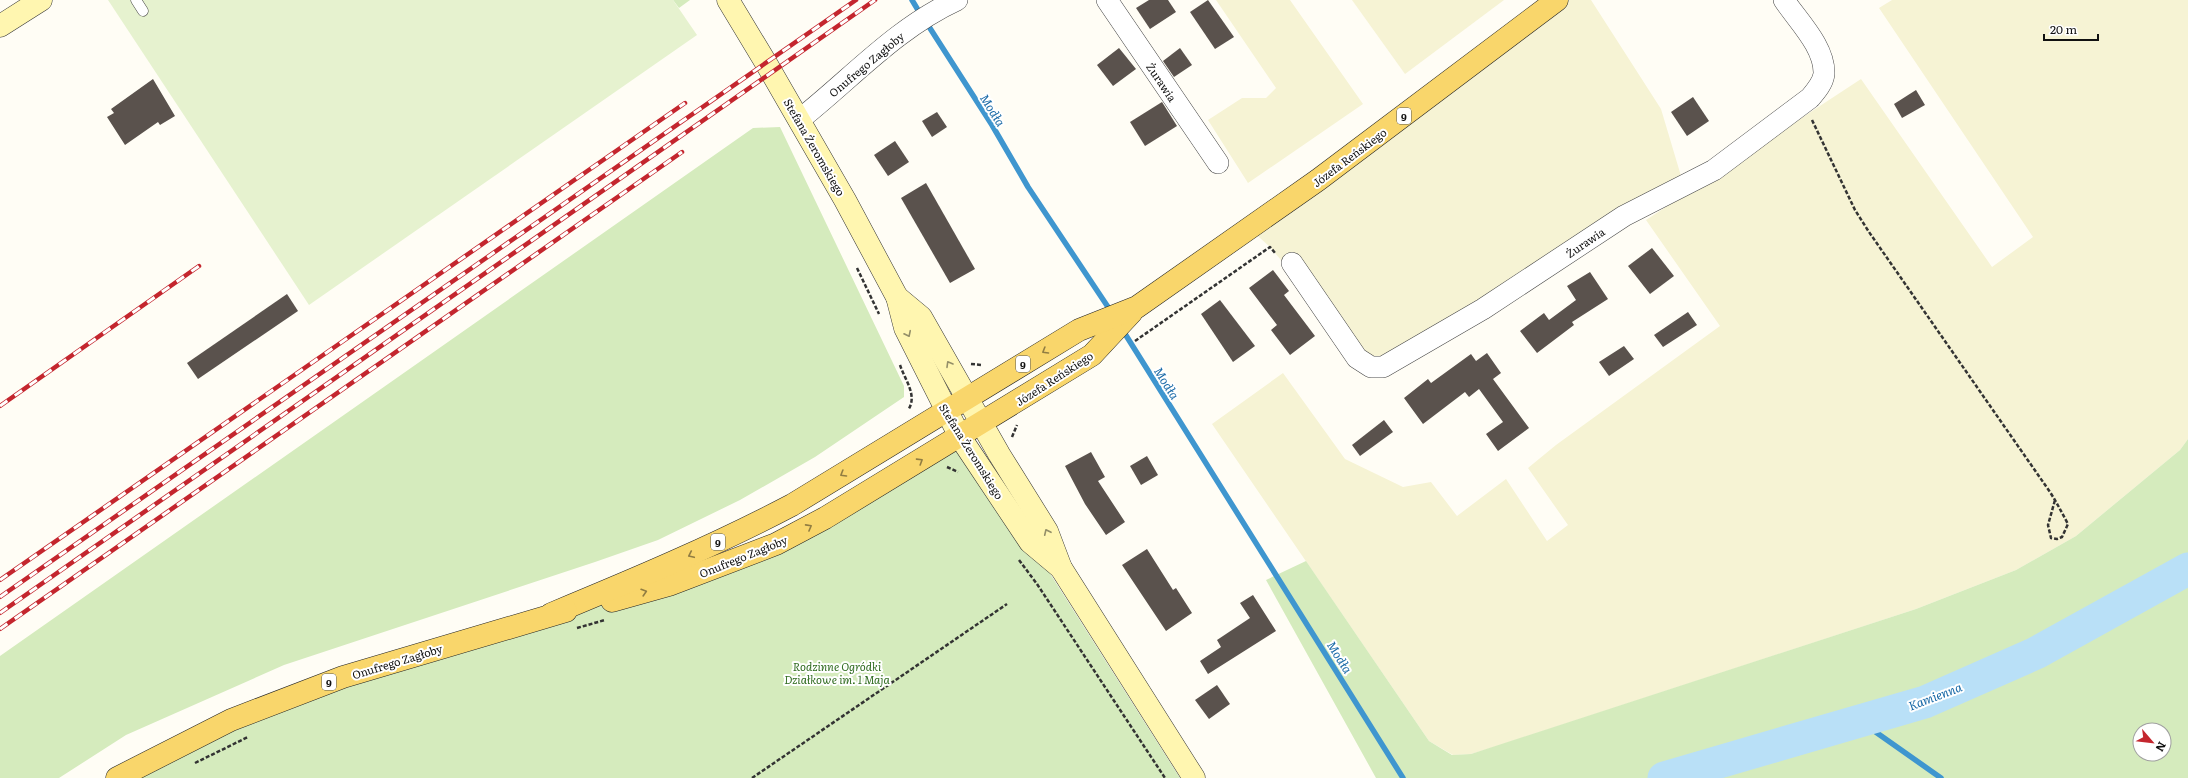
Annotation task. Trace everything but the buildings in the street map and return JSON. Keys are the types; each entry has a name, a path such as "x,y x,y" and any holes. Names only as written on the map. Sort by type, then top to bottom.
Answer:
{"main road":[{"name":"Józefa Reńskiego","path":"960,437 1092,355 1137,307 1312,185 1557,0"},
{"name":"Józefa Reńskiego","path":"946,412 1079,330 1137,307"},
{"name":"Onufrego Zagłoby","path":"551,614 681,560 745,530 792,505 946,412"},
{"name":"Onufrego Zagłoby","path":"117,778 231,720 343,677 551,614 630,596 669,585 776,544 825,518 960,437"}],"street":[{"path":"0,26 41,0"},
{"name":"Stefana Żeromskiego","path":"728,0 799,120 898,297 905,328 946,412 960,437 1030,542 1061,568"},
{"name":"Żurawia","path":"1107,0 1218,163"},
{"name":"Żurawia","path":"1292,263 1357,358 1371,367 1383,367 1483,308 1624,216 1714,170 1810,98 1819,88 1824,75 1822,58 1784,0"},
{"name":"Onufrego Zagłoby","path":"799,120 886,45 948,4"},
{"name":"Stefana Żeromskiego","path":"898,297 921,317 982,423 1047,531 1061,568 1194,778"}],"lane":[{"path":"136,0 143,11"}],"path":[{"path":"1802,104 1820,134 1859,216 2055,500 2068,524 2062,537 2057,539 2051,538 2048,525 2055,500"},
{"path":"1155,326 1270,247 1282,262 1292,263"},
{"path":"854,263 882,320"},
{"path":"898,362 913,394 912,404 905,414"},
{"path":"1011,439 1019,422"},
{"path":"945,467 952,468 962,475"},
{"path":"1016,556 1037,584 1165,778"},
{"path":"752,778 1007,604"}],"shaded area":[{"path":"1216,0 1290,0 1363,104 1248,183 1208,120 1242,98 1266,98 1276,88"},
{"path":"1352,0 1504,0 1405,74"},
{"path":"1557,0 1591,0 1661,109 1684,186 1371,367 1270,247 1250,229"},
{"path":"1892,0 2188,0 2188,439 2180,450 2076,536 2016,570 1916,609 1471,754 1453,755 1429,741 1212,424 1283,373 1345,459 1403,487 1431,482 1457,516 1506,479 1547,541 1568,525 1528,468 1556,445 1720,326 1646,220 1861,79 1992,267 2033,237 1879,8"}],"green space":[{"path":"108,0 673,0 697,35 309,305"},
{"path":"673,0 690,0 679,8"},
{"path":"780,127 904,386 904,397 815,457 740,500 658,540 284,665 126,735 59,778 0,778 0,656 753,128"},
{"name":"Rodzinne Ogródki Działkowe im. 1 Maja","path":"960,437 1030,542 1180,778 117,778 231,720 776,544"},
{"path":"2188,439 2188,778 1376,778 1266,580 1306,561 1429,741 1452,755 1471,754 1916,609 2016,570 2076,536 2180,450"}],"waterway":[{"name":"Modła","path":"912,0 921,15"},
{"name":"Modła","path":"926,22 992,125 1028,187 1112,313"},
{"name":"Modła","path":"1122,329 1403,778"},
{"name":"Kamienna","path":"1664,778 1925,702 2036,653 2188,569"},
{"path":"1860,721 1941,778"}],"railway":[{"path":"0,597 856,0"},
{"path":"0,613 875,0"},
{"path":"0,580 685,103"},
{"path":"0,629 682,152"},
{"path":"0,406 199,266"}]}
